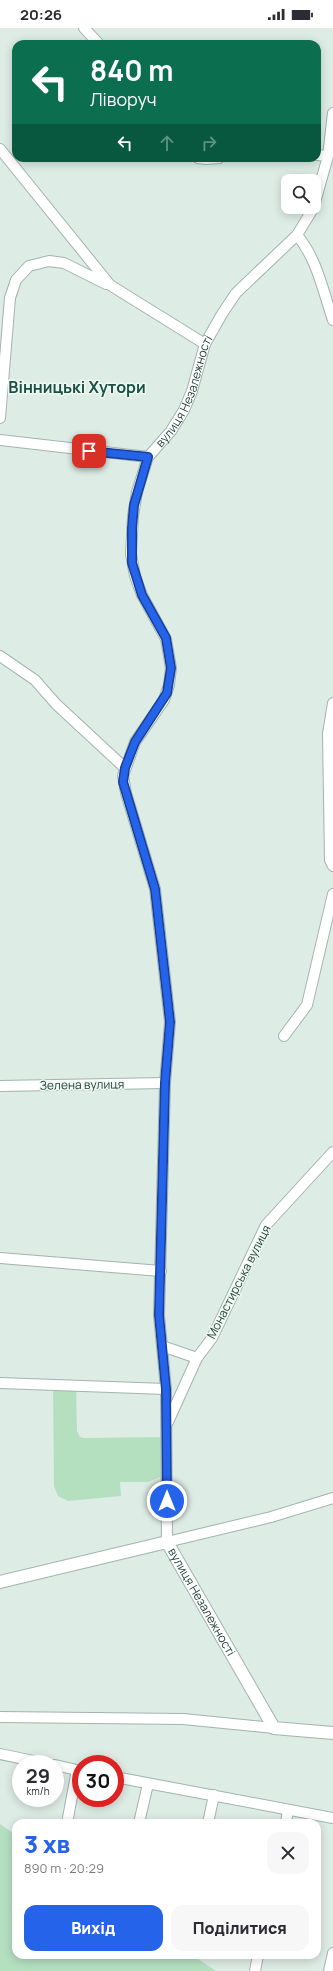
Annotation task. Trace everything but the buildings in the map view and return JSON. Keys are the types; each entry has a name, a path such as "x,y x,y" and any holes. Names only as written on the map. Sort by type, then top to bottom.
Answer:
{"street":[{"path":"84,28 95,40"},
{"path":"321,181 328,156 333,113"},
{"path":"0,149 110,286"},
{"path":"321,155 328,156"},
{"path":"274,1728 167,1542 166,1389 159,1315 165,1083 170,1022 153,882 123,782 125,768 135,742 164,700 169,685 171,668 166,638 142,595 132,563 132,528 134,505 148,457 171,431 184,410 192,391 205,344 222,314 236,293 297,235 309,214"},
{"path":"297,235 306,245 313,259 333,320"},
{"path":"0,418 10,298 16,280 29,266 49,261 64,262 110,286 205,344"},
{"path":"0,440 148,457"},
{"path":"0,656 35,680 56,704 125,768"},
{"path":"333,704 328,734 330,860 333,866"},
{"path":"284,1036 307,1005 333,894"},
{"name":"Зелена вулиця","path":"0,1086 165,1083"},
{"name":"Монастирська вулиця","path":"167,1426 197,1358 212,1338 266,1225 333,1152"},
{"path":"0,1258 161,1271"},
{"path":"162,1346 197,1358"},
{"path":"0,1383 166,1389"},
{"path":"0,1582 271,1517 333,1498"},
{"path":"0,1717 183,1719 333,1733"},
{"path":"0,1754 12,1756"},
{"path":"124,1779 333,1818"},
{"path":"141,1819 148,1784"},
{"path":"209,1819 214,1795"},
{"path":"68,1819 72,1801"},
{"path":"287,1819 288,1810"},
{"path":"329,1971 333,1953"},
{"path":"255,1971 257,1959"}],"green space":[{"path":"53,1385 76,1386 77,1431 80,1437 167,1437 167,1474 148,1482 120,1482 121,1496 68,1501 58,1496 54,1486"},
{"path":"0,1824 12,1832 12,1959 198,1959 216,1971 0,1971"}],"district":[{"name":"Вінницькі Хутори","path":"77,387"}],"route":[{"path":"89,451 148,457 140,480 134,505 131,554 132,563 142,595 166,638 171,661 171,677 167,693 164,700 135,742 129,755 123,776 126,793 155,889 171,1031 165,1083 159,1315 166,1389 167,1501"}]}
